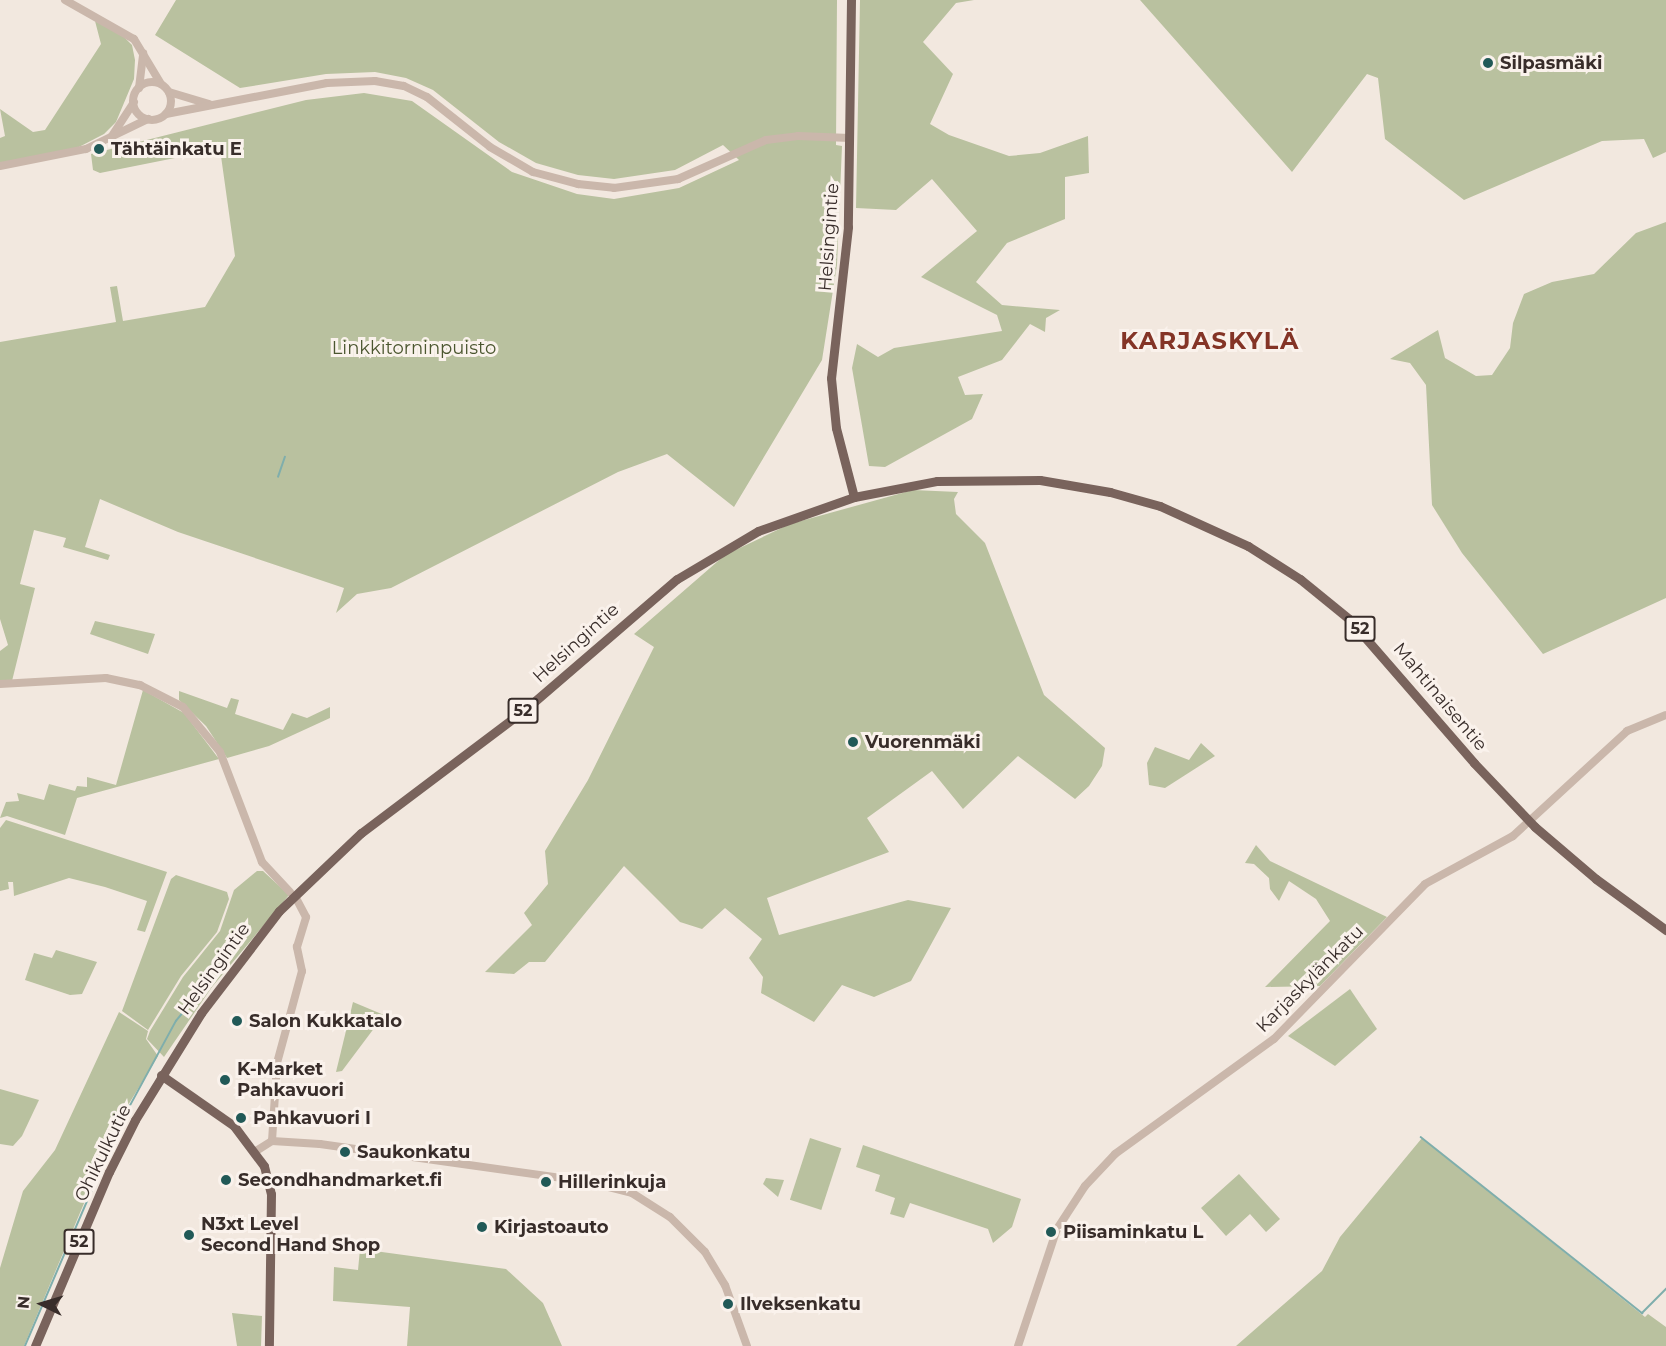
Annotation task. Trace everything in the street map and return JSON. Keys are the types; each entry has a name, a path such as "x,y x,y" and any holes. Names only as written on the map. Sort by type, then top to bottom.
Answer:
{"main road":[{"name":"Helsingintie","path":"161,1075 201,1013 279,911 362,832 528,707 677,579 758,531 854,497 836,428 831,378 846,255 851,0"},
{"name":"Mahtinaisentie","path":"854,497 937,481 1004,478 1078,485 1160,506 1248,546 1321,595 1382,652 1515,807 1535,827 1596,879 1666,930"},
{"path":"161,1075 234,1126 256,1151 271,1194 268,1346"},
{"name":"Ohikulkutie","path":"36,1346 109,1172 161,1075"}],"street":[{"path":"65,0 126,34 142,52 161,84 169,92 210,105"},
{"path":"109,140 134,102 139,88 142,52"},
{"path":"0,166 72,153 109,140 148,119 166,114 327,83 375,81 404,86 427,97 490,147 533,172 578,184 614,188 678,179 766,140 798,136 850,138"},
{"path":"139,88 149,82 161,84"},
{"path":"166,114 171,104 169,92"},
{"path":"134,102 138,113 148,119"},
{"path":"0,684 106,678 140,685 183,707 220,752 262,862 290,892"},
{"name":"Karjaskylänkatu","path":"1018,1346 1057,1229 1081,1191 1109,1160 1274,1039 1425,884 1513,836 1627,731 1666,715"},
{"path":"272,1141 277,1063 302,971 297,946 306,917 297,900"},
{"path":"256,1151 272,1141 554,1176 632,1193 668,1214 705,1252 725,1285 747,1346"}],"green space":[{"name":"Linkkitorninpuisto","path":"176,0 837,0 836,145 842,146 837,265 822,360 734,507 667,454 618,472 391,588 357,594 336,613 344,588 178,532 100,499 85,547 110,555 108,560 63,547 66,538 34,530 20,584 35,588 12,681 0,682 0,651 8,645 0,619 0,342 116,322 110,287 117,286 123,321 205,307 235,256 220,149 100,173 93,170 91,154 306,100 364,93 412,101 512,172 577,194 614,199 679,188 739,160 723,145 675,170 614,179 578,175 536,163 499,142 433,90 406,78 375,72 326,74 240,88 155,35"},
{"path":"860,0 974,0 956,3 923,42 953,74 930,124 949,135 1009,156 1040,153 1088,136 1089,173 1065,177 1065,219 1007,243 976,282 1002,305 1060,310 1046,318 1045,332 1030,324 1002,360 958,377 965,395 983,394 972,419 885,467 869,466 852,368 857,344 878,357 894,348 1002,331 997,315 921,277 977,231 932,179 896,210 856,208"},
{"path":"1140,0 1666,0 1666,152 1653,158 1644,139 1602,141 1464,200 1385,139 1378,78 1367,74 1292,172"},
{"path":"95,21 123,36 132,45 135,60 134,79 116,122 104,134 77,148 0,163 0,138 5,136 0,109 33,132 45,130 101,44"},
{"path":"1666,222 1666,598 1543,654 1462,553 1432,505 1426,385 1410,363 1390,359 1438,330 1445,358 1476,376 1492,375 1510,348 1513,323 1524,294 1552,282 1594,274 1636,233"},
{"path":"913,490 958,492 954,499 956,514 985,543 1044,695 1105,748 1102,766 1089,786 1075,799 1018,756 963,809 932,771 867,818 889,852 767,898 779,935 908,900 951,908 911,981 874,997 842,985 814,1022 761,993 763,977 749,958 762,939 725,908 702,929 680,922 624,866 545,962 529,962 514,974 485,972 532,925 524,913 548,884 545,851 588,780 654,647 634,634 725,555 790,524"},
{"path":"95,621 155,634 148,654 90,634"},
{"path":"143,690 184,713 219,759 77,798 65,835 7,816 0,818 6,802 19,801 17,793 44,800 49,784 75,791 77,786 87,787 87,777 116,785"},
{"path":"179,691 227,708 231,698 239,700 235,714 283,730 292,713 307,718 330,707 330,718 269,746 227,758 206,726 179,700"},
{"path":"1201,743 1215,756 1165,788 1149,785 1147,763 1155,747 1189,760"},
{"path":"6,820 167,872 145,932 137,930 147,901 105,887 69,878 14,896 13,882 8,882 9,889 0,891 0,828"},
{"path":"1256,845 1270,861 1387,917 1320,986 1265,987 1330,921 1316,899 1289,881 1279,901 1270,889 1269,878 1254,864 1245,863"},
{"path":"257,871 263,871 289,895 212,987 164,1057 147,1039 150,1031 183,977 220,931 234,890"},
{"path":"176,875 227,892 229,899 217,932 181,976 148,1030 122,1011 171,879"},
{"path":"56,950 97,962 82,994 70,995 25,980 34,953 52,958"},
{"path":"1350,989 1377,1029 1335,1066 1288,1036"},
{"path":"353,1002 384,1015 342,1071 336,1072"},
{"path":"119,1012 148,1031 146,1039 158,1056 119,1120 24,1346 0,1346 0,1268 23,1191 55,1150"},
{"path":"0,1089 39,1100 22,1136 13,1146 0,1144"},
{"path":"810,1138 841,1148 821,1210 790,1200"},
{"path":"1422,1138 1645,1317 1648,1314 1666,1327 1666,1346 1236,1346 1322,1271 1340,1237"},
{"path":"863,1145 1021,1199 1012,1227 993,1243 988,1229 910,1203 904,1218 890,1214 895,1198 875,1191 880,1175 856,1167"},
{"path":"1239,1174 1280,1219 1266,1232 1250,1214 1226,1236 1201,1208"},
{"path":"766,1178 784,1180 778,1197 763,1184"},
{"path":"360,1249 506,1269 543,1303 562,1346 407,1346 410,1307 333,1301 334,1267 358,1270"},
{"path":"232,1313 262,1316 261,1346 237,1346"}],"waterway":[{"path":"278,477 285,457"},
{"path":"25,1346 120,1124 176,1021 199,993"},
{"path":"1421,1137 1642,1313 1666,1289"}],"place":[{"name":"Silpasmäki","path":"1488,63"},
{"name":"Tähtäinkatu E","path":"99,149"},
{"name":"Vuorenmäki","path":"853,742"},
{"name":"Salon Kukkatalo","path":"237,1021"},
{"name":"K-Market Pahkavuori","path":"225,1080"},
{"name":"Pahkavuori I","path":"241,1118"},
{"name":"Saukonkatu","path":"345,1152"},
{"name":"Secondhandmarket.fi","path":"226,1180"},
{"name":"Hillerinkuja","path":"546,1182"},
{"name":"Kirjastoauto","path":"482,1227"},
{"name":"Piisaminkatu L","path":"1051,1232"},
{"name":"N3xt Level Second Hand Shop","path":"189,1235"},
{"name":"Ilveksenkatu","path":"728,1304"}],"district":[{"name":"KARJASKYLÄ","path":"1210,341"}]}
